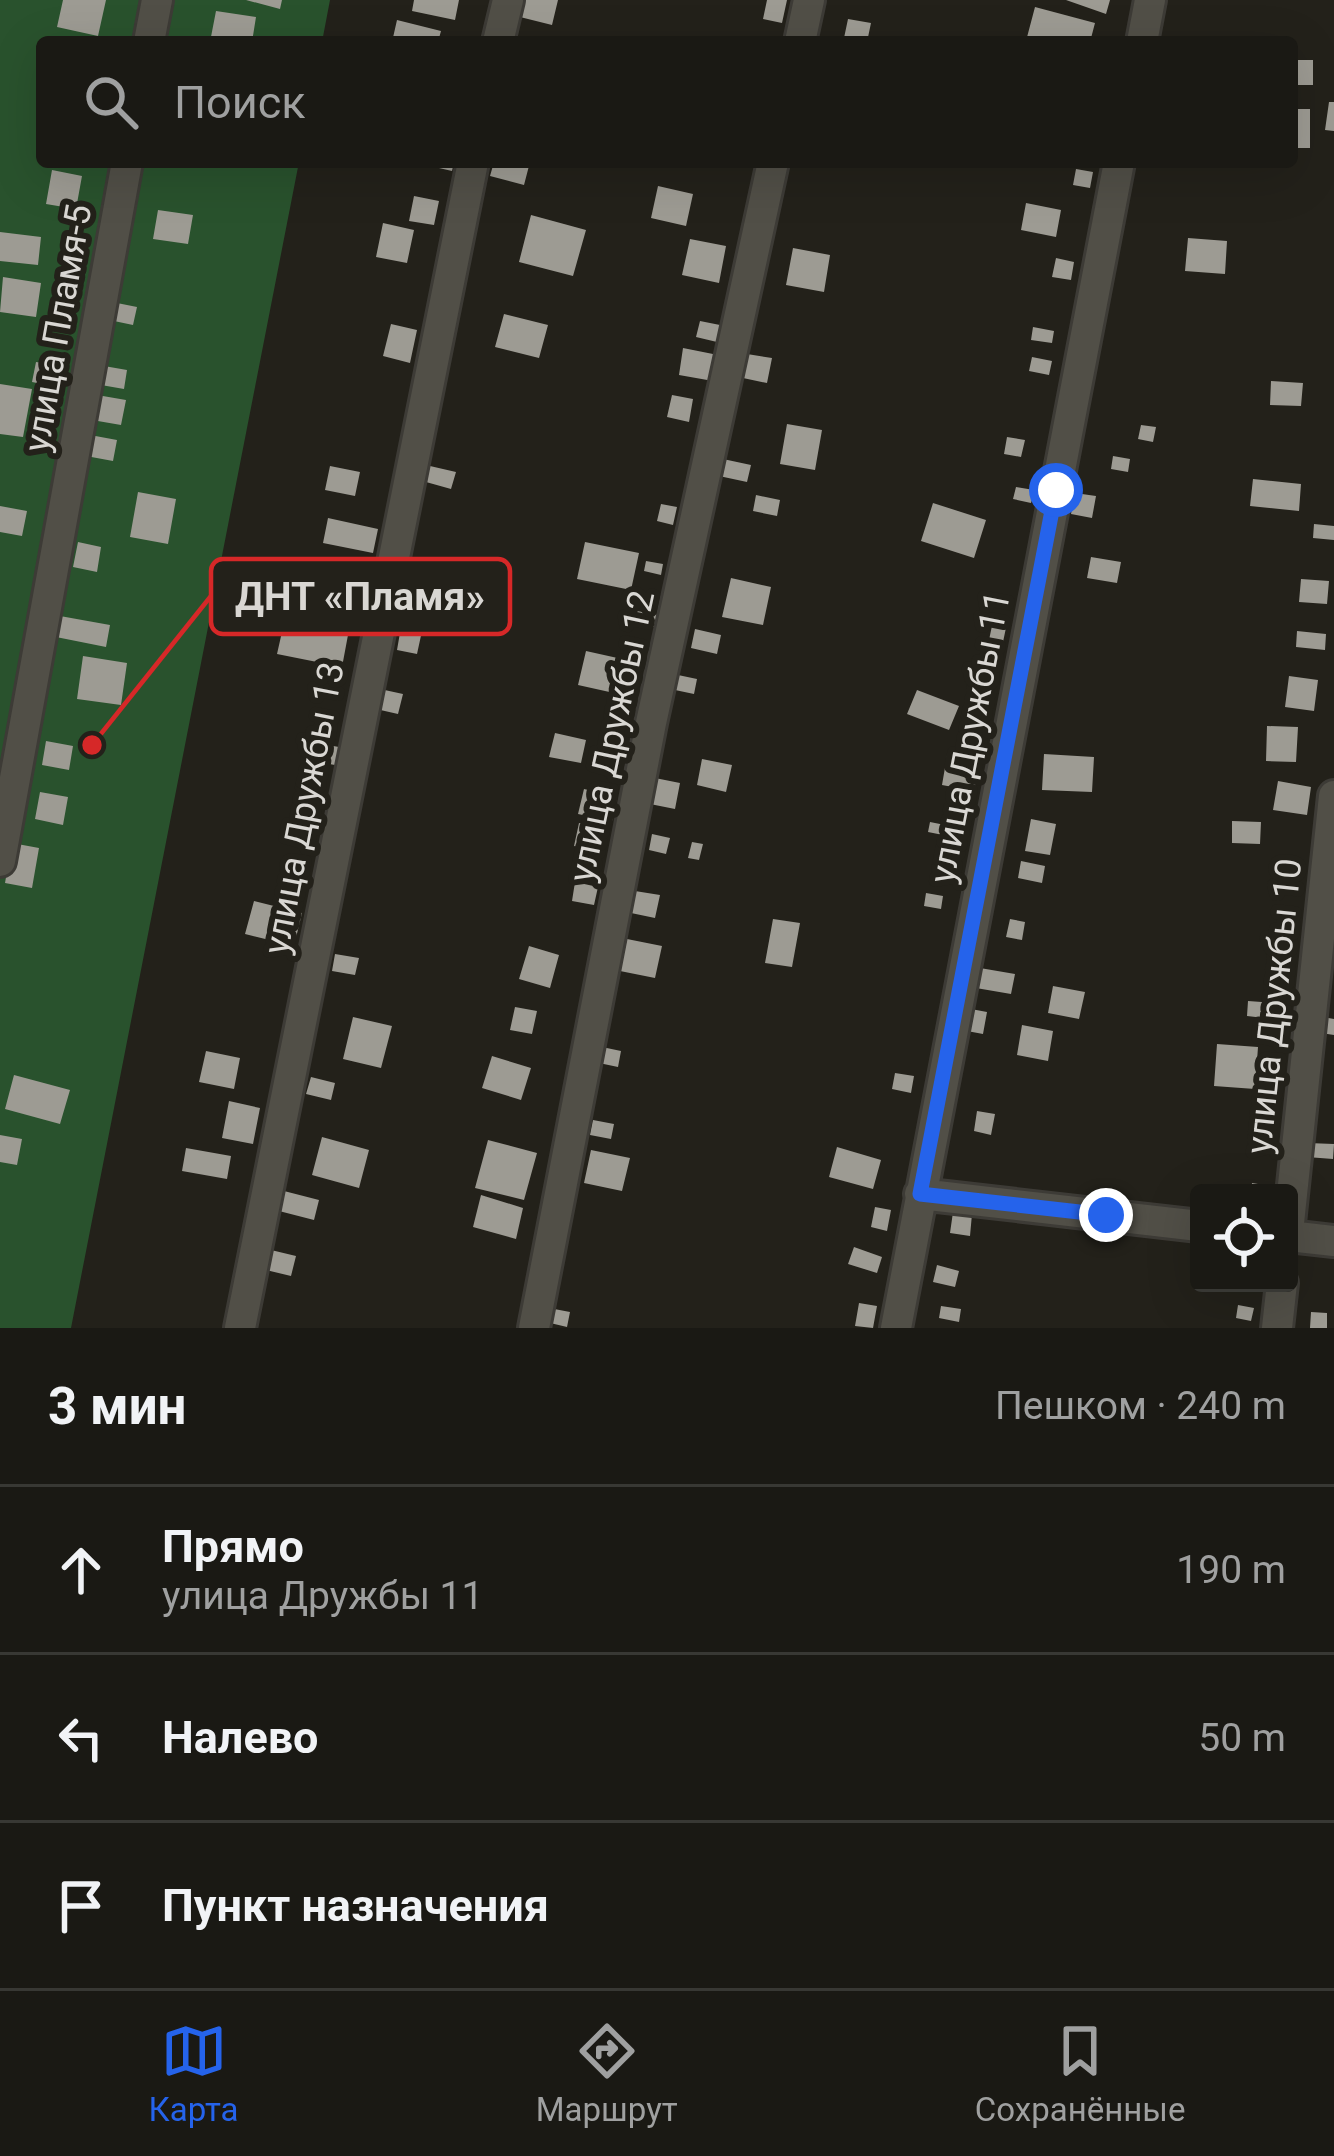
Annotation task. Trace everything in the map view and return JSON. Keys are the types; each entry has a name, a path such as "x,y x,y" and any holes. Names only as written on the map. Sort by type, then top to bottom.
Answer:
{"street":[{"path":"150,36 157,0"},
{"path":"499,36 508,0"},
{"path":"801,36 809,0"},
{"path":"1143,36 1150,0"},
{"name":"улица Пламя-5","path":"0,861 126,168"},
{"name":"улица Дружбы 13","path":"240,1328 472,168"},
{"name":"улица Дружбы 12","path":"534,1328 656,699 772,168"},
{"name":"улица Дружбы 11","path":"896,1328 1118,168"},
{"name":"улица Дружбы 10","path":"1293,1184 1334,796"},
{"path":"920,1194 1190,1225"},
{"path":"1298,1237 1334,1241"},
{"path":"1276,1328 1281,1292"}],"green space":[{"path":"0,0 330,0 323,36 36,36 36,168 298,168 71,1328 0,1328"}],"building":[{"path":"63,0 106,0 98,36 57,27"},
{"path":"246,0 282,0 280,9"},
{"path":"414,0 459,0 455,20 412,11"},
{"path":"524,0 558,0 552,25 520,17"},
{"path":"767,0 787,0 782,23 763,19"},
{"path":"1066,0 1110,0 1106,14"},
{"path":"1035,7 1095,23 1092,36 1027,36"},
{"path":"216,11 256,17 253,36 211,36"},
{"path":"848,19 871,23 868,36 844,36"},
{"path":"397,20 441,31 440,36 393,36"},
{"path":"1298,60 1313,60 1313,85 1298,85"},
{"path":"1329,102 1334,102 1334,131 1325,130"},
{"path":"1298,109 1310,109 1310,148 1298,148"},
{"path":"492,168 528,168 524,185 490,176"},
{"path":"1076,169 1093,172 1090,188 1073,185"},
{"path":"52,170 82,176 76,209 46,204"},
{"path":"658,186 693,194 686,226 651,218"},
{"path":"414,196 439,201 434,225 409,221"},
{"path":"1026,203 1061,210 1056,237 1021,230"},
{"path":"158,210 193,215 188,244 153,239"},
{"path":"531,215 586,230 573,276 519,262"},
{"path":"383,223 414,230 407,263 376,257"},
{"path":"0,232 41,237 38,265 0,261"},
{"path":"1188,238 1227,241 1225,274 1185,271"},
{"path":"690,239 726,246 719,283 682,275"},
{"path":"793,248 830,255 824,292 786,285"},
{"path":"1056,258 1074,262 1071,280 1052,277"},
{"path":"3,277 41,283 36,317 0,312"},
{"path":"117,303 137,307 133,325 114,321"},
{"path":"504,314 548,325 539,358 495,347"},
{"path":"700,321 720,325 717,342 696,337"},
{"path":"391,324 417,330 410,363 383,356"},
{"path":"1033,327 1054,331 1052,343 1031,340"},
{"path":"683,348 718,355 713,381 679,375"},
{"path":"747,354 772,358 767,383 743,378"},
{"path":"1032,357 1052,361 1049,375 1029,371"},
{"path":"36,362 62,366 58,387 32,382"},
{"path":"104,366 127,370 124,389 101,385"},
{"path":"1271,381 1303,383 1301,406 1270,405"},
{"path":"0,384 32,389 23,437 0,434"},
{"path":"97,395 126,400 121,425 92,420"},
{"path":"672,395 693,399 689,422 667,417"},
{"path":"787,424 822,430 815,470 780,464"},
{"path":"1141,425 1156,427 1153,442 1138,439"},
{"path":"90,435 117,440 113,461 86,456"},
{"path":"1007,437 1025,440 1021,457 1004,454"},
{"path":"1113,456 1130,459 1128,472 1111,469"},
{"path":"723,459 751,465 747,482 719,476"},
{"path":"330,466 360,472 355,496 325,490"},
{"path":"430,466 456,472 451,489 426,482"},
{"path":"1253,479 1301,484 1299,511 1250,506"},
{"path":"1016,487 1034,490 1031,503 1013,499"},
{"path":"138,492 176,499 168,544 130,537"},
{"path":"1075,493 1096,496 1092,518 1071,514"},
{"path":"756,495 780,500 777,516 753,511"},
{"path":"933,503 986,520 974,558 921,541"},
{"path":"661,504 677,507 673,525 657,521"},
{"path":"0,506 27,511 22,536 0,532"},
{"path":"328,518 378,529 373,553 323,543"},
{"path":"1314,524 1334,526 1334,540 1313,538"},
{"path":"78,542 101,547 97,572 73,567"},
{"path":"585,542 639,553 631,590 577,579"},
{"path":"1091,557 1121,562 1117,583 1087,578"},
{"path":"646,561 663,564 661,575 644,571"},
{"path":"731,578 771,587 763,625 722,617"},
{"path":"1301,579 1329,581 1327,604 1299,602"},
{"path":"637,611 658,615 655,627 635,623"},
{"path":"60,616 110,625 106,647 56,637"},
{"path":"993,621 1007,623 1003,642 989,640"},
{"path":"284,623 348,635 342,667 277,654"},
{"path":"401,627 422,631 417,654 397,650"},
{"path":"695,629 721,635 717,654 691,648"},
{"path":"1297,631 1326,634 1325,650 1296,647"},
{"path":"586,651 622,659 614,693 578,685"},
{"path":"83,656 127,663 121,705 77,699"},
{"path":"980,665 996,668 993,683 977,680"},
{"path":"678,675 697,679 694,694 675,690"},
{"path":"1289,676 1318,680 1314,711 1285,707"},
{"path":"380,689 403,694 398,714 376,709"},
{"path":"917,690 959,706 949,730 907,714"},
{"path":"1267,726 1298,727 1296,762 1266,761"},
{"path":"555,733 586,740 581,763 549,757"},
{"path":"46,741 73,746 69,770 42,765"},
{"path":"316,743 339,747 335,765 312,761"},
{"path":"1044,754 1094,757 1092,792 1042,790"},
{"path":"947,756 980,762 974,791 942,785"},
{"path":"702,759 732,765 726,792 697,785"},
{"path":"655,778 680,783 675,809 650,804"},
{"path":"1278,781 1311,787 1307,815 1273,810"},
{"path":"584,789 617,797 612,821 578,814"},
{"path":"40,792 68,797 63,825 35,819"},
{"path":"300,807 321,811 318,826 297,822"},
{"path":"1031,819 1056,824 1050,855 1025,851"},
{"path":"1232,821 1261,822 1260,844 1232,843"},
{"path":"930,822 945,825 943,835 928,832"},
{"path":"579,823 604,828 600,851 574,846"},
{"path":"652,834 670,838 666,854 649,850"},
{"path":"692,842 703,844 699,860 688,858"},
{"path":"12,843 39,848 32,888 5,883"},
{"path":"292,857 310,861 306,877 288,872"},
{"path":"1021,861 1045,866 1042,883 1018,878"},
{"path":"575,882 598,887 594,905 572,901"},
{"path":"635,891 660,895 655,918 631,913"},
{"path":"926,893 943,896 941,909 924,906"},
{"path":"254,901 302,913 294,946 245,934"},
{"path":"773,919 800,923 792,967 765,963"},
{"path":"1010,919 1025,922 1022,940 1006,937"},
{"path":"627,939 662,946 655,978 620,971"},
{"path":"529,946 559,955 550,988 519,979"},
{"path":"335,954 359,958 355,975 332,971"},
{"path":"1277,955 1295,958 1290,987 1272,984"},
{"path":"980,968 1015,974 1011,994 976,988"},
{"path":"1053,986 1085,992 1079,1019 1048,1013"},
{"path":"1248,1001 1274,1003 1273,1019 1247,1016"},
{"path":"515,1007 537,1011 532,1034 510,1030"},
{"path":"971,1009 987,1012 983,1034 967,1031"},
{"path":"353,1017 392,1026 381,1068 343,1059"},
{"path":"1323,1017 1334,1019 1334,1035 1321,1033"},
{"path":"1022,1025 1053,1031 1048,1061 1017,1055"},
{"path":"1217,1044 1258,1047 1255,1089 1214,1086"},
{"path":"602,1047 621,1051 618,1067 599,1063"},
{"path":"206,1051 240,1058 234,1089 199,1082"},
{"path":"492,1056 531,1068 521,1100 482,1088"},
{"path":"895,1073 914,1076 911,1093 892,1089"},
{"path":"14,1075 70,1090 60,1124 5,1109"},
{"path":"311,1077 335,1083 331,1100 306,1094"},
{"path":"1263,1089 1282,1091 1279,1108 1261,1105"},
{"path":"229,1101 260,1108 253,1144 222,1138"},
{"path":"977,1111 995,1114 991,1135 974,1131"},
{"path":"593,1120 614,1124 611,1139 590,1135"},
{"path":"0,1135 22,1139 17,1165 0,1162"},
{"path":"322,1137 369,1150 359,1188 312,1175"},
{"path":"488,1140 537,1153 524,1200 475,1188"},
{"path":"1308,1143 1334,1144 1333,1159 1307,1157"},
{"path":"837,1147 881,1160 873,1189 829,1177"},
{"path":"186,1148 231,1156 227,1179 182,1171"},
{"path":"591,1150 630,1158 622,1191 584,1183"},
{"path":"284,1191 319,1200 314,1220 279,1211"},
{"path":"481,1195 523,1208 516,1239 473,1227"},
{"path":"875,1207 891,1210 887,1231 871,1227"},
{"path":"953,1212 972,1214 970,1236 950,1233"},
{"path":"854,1247 882,1257 877,1273 848,1264"},
{"path":"271,1250 296,1256 291,1276 266,1270"},
{"path":"937,1265 959,1271 955,1287 933,1282"},
{"path":"859,1303 877,1306 873,1328 855,1326"},
{"path":"1238,1305 1254,1308 1251,1321 1236,1318"},
{"path":"941,1306 961,1309 959,1322 939,1318"},
{"path":"549,1308 570,1312 567,1327 546,1322"},
{"path":"1311,1312 1327,1313 1327,1328 1310,1328"}],"place":[{"name":"ДНТ «Пламя»","path":"92,745"}],"route":[{"path":"1056,490 920,1194 1106,1215"}]}
